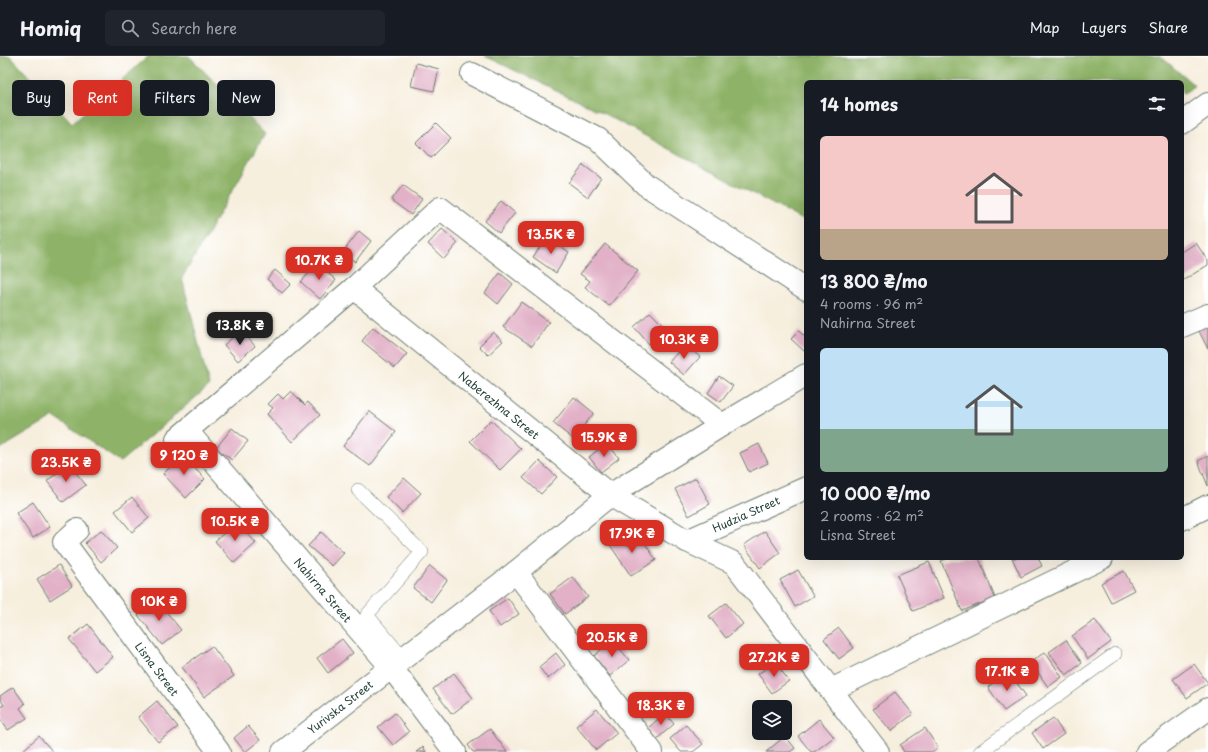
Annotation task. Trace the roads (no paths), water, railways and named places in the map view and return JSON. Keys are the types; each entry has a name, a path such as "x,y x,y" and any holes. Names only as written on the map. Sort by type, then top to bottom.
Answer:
{"street":[{"path":"472,74 598,139 646,186 804,288"},
{"path":"1184,121 1208,104"},
{"path":"354,288 440,208 722,425"},
{"name":"Nahirna Street","path":"354,288 182,435 397,663 455,752"},
{"name":"Naberezhna Street","path":"354,288 610,495 687,541 734,563 878,752"},
{"path":"1184,325 1208,315"},
{"name":"Yurivska Street","path":"284,752 516,572 610,495 722,425 804,376"},
{"name":"Hudzia Street","path":"687,541 804,489"},
{"path":"1184,518 1208,506"},
{"name":"Lisna Street","path":"77,530 64,542 219,752"},
{"path":"831,690 1098,560"},
{"path":"516,572 652,752"},
{"path":"1147,752 1208,709"}],"lane":[{"path":"358,490 422,552 367,615 397,663"},
{"path":"980,752 1115,654"}]}
